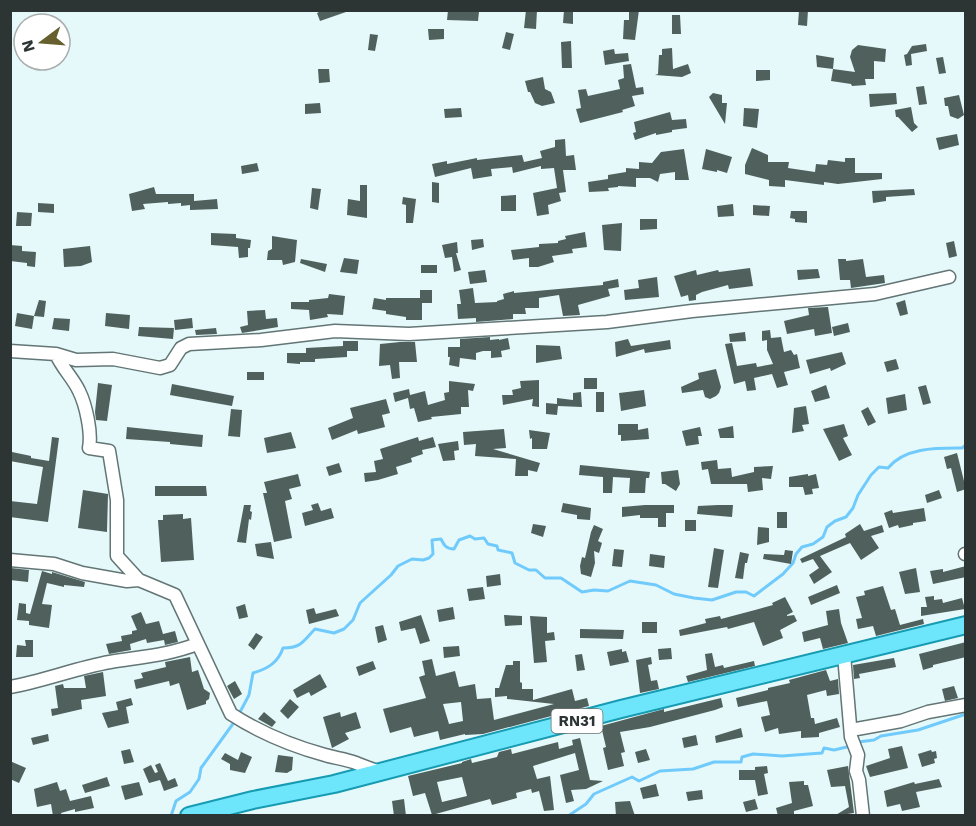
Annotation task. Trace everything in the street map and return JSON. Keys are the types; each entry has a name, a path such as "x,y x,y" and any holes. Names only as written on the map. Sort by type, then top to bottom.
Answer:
{"main road":[{"name":"RN31","path":"189,816 253,800 334,784 621,709 966,625"}],"street":[{"path":"10,351 56,354 76,360 113,359 160,368 170,365 181,348 189,344 261,340 335,331 409,334 607,322 692,311 875,294 948,277"},
{"path":"56,354 80,393 91,436 90,448 109,451 117,500 117,556 139,580 177,596 231,714 246,724 284,741 322,755 379,771"},
{"path":"10,560 54,564 82,573 127,581 139,580"},
{"path":"10,687 110,662 176,651 197,644"},
{"path":"844,656 851,738 858,755 856,771 863,816"},
{"path":"851,730 901,721 928,712 966,705"}],"building":[{"path":"323,10 345,10 346,12 320,21 317,13"},
{"path":"448,10 479,12 478,21 447,20"},
{"path":"526,10 537,10 536,29 524,28"},
{"path":"564,10 573,10 573,24 563,23"},
{"path":"629,10 639,10 635,40 623,39 624,20 629,20"},
{"path":"799,10 808,10 807,26 798,25"},
{"path":"672,15 680,15 681,34 672,34"},
{"path":"428,29 444,29 444,39 429,40"},
{"path":"506,32 514,34 510,50 502,48"},
{"path":"370,34 378,35 375,51 368,50"},
{"path":"571,41 572,68 562,68 561,42"},
{"path":"926,44 927,51 911,54 912,65 906,66 904,55 912,46"},
{"path":"858,45 886,49 885,62 874,61 874,79 865,79 866,85 852,86 831,81 833,69 855,72 850,57 852,50"},
{"path":"672,48 673,69 688,64 691,73 682,77 655,75 658,74 659,55 662,55 662,49"},
{"path":"614,49 615,54 628,53 629,61 605,65 603,51"},
{"path":"816,55 834,58 833,69 817,67"},
{"path":"943,57 946,73 939,74 936,58"},
{"path":"631,64 636,88 643,87 644,94 632,96 635,106 622,110 623,112 580,123 576,109 581,108 578,90 586,89 588,96 620,89 618,80 624,78 623,65"},
{"path":"318,69 329,69 330,82 319,83"},
{"path":"756,70 770,70 770,80 756,81"},
{"path":"543,77 545,89 551,92 555,103 542,106 535,103 528,92 525,81"},
{"path":"924,86 927,104 919,105 916,87"},
{"path":"713,93 722,95 722,103 727,103 725,124 709,97"},
{"path":"896,93 897,104 870,107 869,94"},
{"path":"959,95 964,115 958,119 950,116 944,98"},
{"path":"320,103 321,113 305,114 305,104"},
{"path":"911,107 914,123 918,127 912,132 896,117 895,110"},
{"path":"461,108 462,117 445,118 444,109"},
{"path":"744,108 759,109 757,128 743,126"},
{"path":"670,112 672,120 686,119 687,128 656,135 656,133 635,140 634,122"},
{"path":"957,134 959,145 939,150 936,138"},
{"path":"565,139 566,156 574,155 576,170 563,170 566,192 559,193 561,201 548,205 549,214 537,216 533,193 557,188 554,168 541,169 541,166 513,173 512,167 491,169 492,176 473,179 471,168 435,177 432,164 522,155 524,162 542,158 540,151 555,147 555,140"},
{"path":"752,148 768,155 768,162 789,162 788,168 815,172 816,164 827,165 828,160 845,162 845,158 855,158 855,173 882,173 882,179 838,184 824,182 824,185 785,180 785,187 769,186 769,180 745,174 745,165"},
{"path":"684,149 689,180 675,180 675,172 660,174 658,182 650,178 636,178 636,187 618,186 608,188 609,191 589,192 588,182 608,179 608,175 626,172 626,168 639,169 639,162 652,163 661,152"},
{"path":"706,149 732,157 727,173 702,169"},
{"path":"257,163 259,171 242,174 241,166"},
{"path":"432,182 439,183 439,203 432,202"},
{"path":"360,185 367,185 367,218 347,215 348,199 360,201"},
{"path":"154,187 156,194 194,194 194,201 217,199 218,209 190,210 190,205 181,206 181,203 168,204 168,202 143,204 145,209 132,211 129,194"},
{"path":"312,188 321,189 318,210 310,208"},
{"path":"914,189 915,195 886,197 886,201 873,203 872,191"},
{"path":"516,195 516,211 501,211 501,196"},
{"path":"403,197 416,199 413,223 406,223 406,205 402,204"},
{"path":"38,203 54,204 54,213 38,212"},
{"path":"733,204 734,216 718,217 717,206"},
{"path":"753,205 770,206 769,216 753,215"},
{"path":"791,211 807,211 807,223 795,222 795,219 790,218"},
{"path":"17,212 32,213 31,226 16,226"},
{"path":"640,219 657,219 657,229 640,230"},
{"path":"622,223 621,251 604,250 602,225"},
{"path":"585,232 587,247 572,249 573,253 552,256 554,262 529,267 529,258 513,260 511,250 539,247 539,244 558,243 566,239 565,236"},
{"path":"211,233 236,234 236,238 251,240 248,257 239,258 238,247 211,245"},
{"path":"272,236 297,240 295,262 283,265 282,260 267,260 268,251 272,249"},
{"path":"483,239 484,247 472,250 471,240"},
{"path":"954,241 957,256 949,258 946,243"},
{"path":"457,242 458,253 456,253 461,270 454,272 452,257 445,258 442,245"},
{"path":"10,245 22,246 22,251 36,252 35,267 27,266 27,263 10,261"},
{"path":"90,246 92,262 81,266 64,267 63,249"},
{"path":"344,258 359,260 357,274 340,272"},
{"path":"301,259 327,264 325,272 300,263"},
{"path":"838,259 846,259 846,261 863,259 866,277 884,275 885,283 851,288 850,280 840,280"},
{"path":"421,265 437,265 437,273 421,273"},
{"path":"750,268 753,286 729,289 728,285 702,292 696,295 696,300 689,301 688,295 681,297 674,276 696,270 697,275 718,270 719,272"},
{"path":"818,269 820,278 798,280 797,270"},
{"path":"485,270 487,282 470,284 468,272"},
{"path":"657,277 659,297 625,300 624,290 639,288 638,280"},
{"path":"618,279 619,287 608,289 610,296 578,305 580,315 563,316 559,295 539,298 539,308 525,308 526,314 513,314 513,319 476,322 476,318 458,319 457,304 461,304 459,290 473,288 475,303 497,302 504,299 503,294 514,291 514,293 603,285 603,282"},
{"path":"420,290 432,290 432,303 422,303 422,320 406,320 406,317 372,309 374,298 386,300 386,298 420,298"},
{"path":"329,294 345,296 343,315 327,314 328,317 310,320 309,310 291,309 291,302 309,302 309,300 328,298"},
{"path":"39,300 46,301 44,317 34,316"},
{"path":"905,300 908,314 900,316 896,303"},
{"path":"828,307 832,333 815,336 814,329 787,334 784,321 809,315 808,308"},
{"path":"265,310 266,319 277,318 278,327 242,333 240,327 248,325 247,311"},
{"path":"17,313 34,316 32,329 15,326"},
{"path":"106,313 130,315 129,329 105,326"},
{"path":"54,318 70,319 69,331 52,329"},
{"path":"192,318 193,328 175,330 174,320"},
{"path":"848,323 850,332 834,336 832,327"},
{"path":"139,327 174,328 173,339 138,336"},
{"path":"216,328 217,334 196,335 195,330"},
{"path":"770,330 771,338 781,337 784,352 791,350 794,355 797,354 800,368 784,372 788,385 777,388 772,374 754,378 756,390 747,391 745,381 734,384 725,344 732,343 737,366 756,363 757,367 773,364 767,350 767,340 762,341 762,331"},
{"path":"745,332 746,341 730,342 729,334"},
{"path":"490,337 490,340 508,338 510,349 501,351 502,357 491,358 491,351 483,351 476,353 476,360 460,358 459,367 449,365 448,347 460,347 460,339"},
{"path":"628,339 631,346 670,340 671,349 645,353 644,349 616,357 615,342"},
{"path":"343,341 358,341 358,351 347,351 347,357 315,359 315,362 300,362 300,364 287,363 287,353 306,353 306,348 343,346"},
{"path":"415,342 417,362 399,362 400,378 392,379 390,365 379,366 380,344"},
{"path":"536,345 560,346 562,359 536,363"},
{"path":"842,352 846,364 831,371 830,368 810,374 806,360"},
{"path":"896,359 899,369 887,372 884,362"},
{"path":"716,369 721,387 716,396 710,399 705,397 703,390 682,393 681,387 699,379 698,373"},
{"path":"247,372 264,372 264,380 247,380"},
{"path":"584,378 597,378 597,389 584,389"},
{"path":"539,380 539,407 532,406 533,399 503,405 502,395 513,395 512,390 521,388 520,381"},
{"path":"449,381 475,384 473,391 468,390 469,407 461,407 461,414 431,417 432,419 418,422 414,408 410,409 408,398 395,402 393,393 409,389 410,395 425,391 428,405 445,400 444,393 449,392"},
{"path":"98,383 112,385 107,421 96,420"},
{"path":"172,384 234,396 232,406 170,395"},
{"path":"826,385 830,398 815,402 811,391"},
{"path":"926,385 931,403 923,405 918,387"},
{"path":"644,390 646,406 621,411 619,393"},
{"path":"581,392 582,407 558,406 557,415 546,414 546,403 557,404 557,398 573,400 573,393"},
{"path":"596,392 604,392 604,412 596,412"},
{"path":"905,394 907,410 888,414 886,398"},
{"path":"386,399 390,413 382,415 385,427 358,434 357,430 332,440 328,428 353,418 350,408"},
{"path":"806,406 809,424 802,425 804,431 792,433 794,408"},
{"path":"868,407 876,422 868,426 861,411"},
{"path":"231,409 242,410 240,437 228,436"},
{"path":"618,424 638,424 638,430 648,428 649,439 621,441 621,435 618,435"},
{"path":"844,424 848,436 843,438 852,455 839,461 823,429"},
{"path":"733,426 734,438 720,438 718,429"},
{"path":"127,427 203,435 202,447 126,439"},
{"path":"700,427 702,436 698,436 699,444 686,446 682,431"},
{"path":"504,429 506,448 493,449 540,463 537,472 528,470 528,476 515,476 516,459 475,456 476,444 464,445 463,432"},
{"path":"529,430 550,433 547,449 532,449"},
{"path":"291,432 296,448 267,453 264,438"},
{"path":"52,437 59,438 48,522 10,517 10,501 37,504 43,467 10,461 12,452 49,461"},
{"path":"418,437 419,441 433,437 436,447 422,450 423,454 411,458 412,462 396,467 398,474 365,482 364,473 376,472 374,461 383,459 380,449"},
{"path":"458,441 459,450 454,451 455,460 443,461 438,444"},
{"path":"957,453 966,489 957,492 951,468 947,469 944,457"},
{"path":"717,460 718,469 731,468 732,477 754,472 754,467 773,466 771,479 762,478 763,490 748,492 747,484 711,484 708,469 702,470 701,462"},
{"path":"339,463 342,472 329,476 326,467"},
{"path":"580,465 650,472 649,478 646,478 645,493 629,493 630,478 613,477 612,493 603,493 603,477 579,475"},
{"path":"678,470 680,484 676,491 662,484 661,472"},
{"path":"298,474 301,486 289,489 292,499 285,501 292,538 274,542 263,493 267,493 264,482"},
{"path":"808,474 808,476 816,474 819,488 812,489 813,494 805,495 803,487 789,487 789,477"},
{"path":"155,486 206,486 207,496 155,496"},
{"path":"83,490 108,494 107,532 78,528"},
{"path":"939,490 942,498 927,503 925,495"},
{"path":"318,503 321,511 331,508 334,518 305,526 302,513 313,510 311,505"},
{"path":"563,503 591,508 590,520 577,519 577,515 561,512"},
{"path":"244,505 251,505 250,511 252,512 246,543 237,542"},
{"path":"674,505 674,513 666,513 666,527 658,527 658,518 640,518 640,515 622,517 622,507"},
{"path":"733,505 732,517 697,514 698,506"},
{"path":"924,508 926,521 899,528 898,525 889,528 884,513 892,510 893,513"},
{"path":"777,512 787,512 787,528 777,528"},
{"path":"183,514 183,519 191,518 194,560 161,562 158,520 163,520 163,515"},
{"path":"685,520 696,520 696,531 685,531"},
{"path":"533,524 546,526 543,537 531,533"},
{"path":"860,524 864,531 882,525 884,532 871,536 879,548 861,560 850,543 820,556 832,572 814,584 809,575 819,568 813,559 802,563 800,559 846,537 845,534"},
{"path":"594,525 603,529 598,541 602,543 599,553 594,551 595,563 591,577 581,574 580,566 582,557 585,558"},
{"path":"758,527 769,528 769,542 757,545"},
{"path":"271,542 274,559 257,556 255,544"},
{"path":"714,548 724,550 718,588 708,587"},
{"path":"614,549 624,550 622,567 612,566"},
{"path":"785,550 793,551 791,564 763,559 764,554 784,555"},
{"path":"740,552 749,554 743,579 735,578"},
{"path":"650,554 665,556 664,568 649,566"},
{"path":"966,566 966,577 933,584 930,571 943,569 943,572"},
{"path":"11,568 29,570 28,582 10,580"},
{"path":"916,568 920,592 905,594 899,572"},
{"path":"42,571 85,582 84,587 64,585 64,587 47,583 42,604 52,605 49,628 29,625 29,621 17,620 19,603 26,604 26,613 30,614"},
{"path":"500,574 501,585 487,587 486,576"},
{"path":"837,585 840,593 811,605 808,597"},
{"path":"883,586 891,610 895,609 900,625 923,619 924,624 876,636 873,626 858,629 856,619 862,618 856,597 865,595 864,591"},
{"path":"483,587 485,599 469,601 467,589"},
{"path":"934,596 934,600 942,599 943,603 962,598 965,609 921,616 921,607 927,607 925,597"},
{"path":"785,597 793,612 787,616 794,615 797,621 780,630 783,638 763,646 754,622 728,629 727,627 680,636 679,630 706,623 705,619 720,616 721,619 755,610 773,605 772,603"},
{"path":"245,604 248,617 239,619 236,607"},
{"path":"453,607 455,619 439,622 437,610"},
{"path":"314,608 316,614 336,609 339,616 309,624 306,610"},
{"path":"839,609 848,643 823,649 820,638 804,642 802,632 828,625 826,611"},
{"path":"141,612 146,624 159,621 163,634 175,631 178,642 165,645 164,640 147,643 146,639 130,644 131,650 109,654 106,644 122,641 121,636 132,634 132,631 137,630 131,616"},
{"path":"421,615 430,641 420,644 415,628 401,631 399,622"},
{"path":"504,615 522,616 522,625 505,626"},
{"path":"530,616 547,617 547,633 554,632 555,640 545,641 547,662 534,663"},
{"path":"642,622 657,622 657,633 642,633"},
{"path":"383,625 387,640 378,643 375,627"},
{"path":"580,629 624,630 623,639 580,638"},
{"path":"256,633 263,637 254,650 248,645"},
{"path":"25,640 33,640 33,657 16,657 17,645 26,646"},
{"path":"966,642 966,657 933,665 923,670 919,654"},
{"path":"459,646 460,656 444,658 443,647"},
{"path":"671,648 672,659 659,660 658,649"},
{"path":"622,649 622,652 626,651 629,662 610,666 607,652"},
{"path":"712,653 715,667 723,665 724,668 754,661 755,666 688,682 686,676 707,670 705,654"},
{"path":"582,654 585,670 577,671 575,655"},
{"path":"190,657 192,672 198,670 204,689 210,693 206,704 187,710 179,683 170,686 169,681 136,689 134,680 143,678 141,673 166,667 165,662"},
{"path":"651,657 652,664 648,665 651,681 657,680 659,689 640,693 636,660"},
{"path":"894,658 896,667 859,674 860,678 854,679 853,665"},
{"path":"432,659 436,676 455,671 459,687 475,684 477,699 491,698 494,720 554,704 507,699 507,696 495,697 495,688 499,688 506,665 513,665 513,661 520,661 522,689 533,689 533,700 572,689 575,701 587,698 589,706 483,734 465,734 440,740 438,731 414,737 411,727 390,733 383,709 426,698 419,677 425,675 422,661","holes":["461,702 463,721 449,724 443,704"]},
{"path":"373,661 376,669 359,676 356,667"},
{"path":"826,670 830,681 838,679 839,694 827,696 826,690 807,695 811,718 814,718 815,724 837,718 840,727 819,733 819,737 801,738 801,731 779,734 778,728 765,732 761,717 770,715 767,701 738,707 736,698 768,690 768,688 790,683 789,680"},
{"path":"103,672 106,696 81,700 82,709 52,716 51,709 58,708 55,686 63,684 64,688 86,688 84,676"},
{"path":"320,674 327,687 311,696 309,692 297,698 293,690"},
{"path":"235,681 242,694 234,699 227,686"},
{"path":"954,686 958,698 945,701 942,689"},
{"path":"131,698 133,705 126,707 129,723 108,728 102,713 118,710 116,702"},
{"path":"721,698 723,707 715,710 650,727 620,732 625,752 621,753 624,766 608,770 601,726 664,709 664,712"},
{"path":"290,699 299,707 288,719 280,711"},
{"path":"264,712 276,722 272,727 258,719"},
{"path":"340,712 341,717 356,712 361,728 345,733 349,739 332,748 323,717"},
{"path":"741,728 743,737 716,743 715,736"},
{"path":"48,734 49,741 33,745 31,738"},
{"path":"696,735 698,745 684,748 682,738"},
{"path":"580,738 590,780 603,781 586,789 571,790 574,801 566,803 560,775 579,770 575,753 533,766 537,779 550,776 554,810 544,811 539,791 532,793 531,789 516,793 517,798 492,805 490,799 432,815 425,793 413,796 408,776 471,759 472,763 497,757 499,752 511,749 512,754 558,742 559,749 573,745 572,740","holes":["462,777 467,796 442,802 437,782"]},
{"path":"902,746 908,768 870,777 866,766 890,758 888,749"},
{"path":"130,749 134,762 124,764 121,751"},
{"path":"646,749 650,760 638,763 635,752"},
{"path":"931,750 936,751 935,763 922,767 918,754"},
{"path":"241,752 252,757 245,773 230,770 230,764 221,759 225,753 238,760"},
{"path":"278,755 293,757 292,770 287,773 275,772"},
{"path":"10,761 26,768 19,783 10,779"},
{"path":"160,763 168,781 175,778 178,786 164,791 160,780 149,783 143,769 151,765 155,773 158,772 155,765"},
{"path":"767,766 768,773 764,774 768,794 758,796 755,780 739,780 739,770 755,770 755,767"},
{"path":"848,766 854,813 834,816 849,807 845,786 831,787 827,770"},
{"path":"107,777 110,786 85,793 82,785"},
{"path":"939,779 942,787 916,792 920,807 902,811 900,804 887,807 884,791 914,782 915,784"},
{"path":"804,781 804,785 808,785 813,806 794,811 794,814 778,816 776,808 792,803 789,782"},
{"path":"57,782 60,791 66,789 70,801 91,796 94,808 75,812 75,809 61,813 62,816 53,816 51,804 37,807 34,789"},
{"path":"139,782 143,795 125,800 121,786"},
{"path":"656,784 659,796 643,799 640,788"},
{"path":"702,790 703,799 688,801 686,792"},
{"path":"404,799 406,816 394,816 392,801"},
{"path":"755,799 758,809 746,812 743,802"},
{"path":"630,801 635,816 616,816 615,802"}],"waterway":[{"path":"239,714 249,695 253,673 271,665 283,648 298,645 315,629 334,633 344,629 353,620 360,603 398,566 412,559 429,558 433,554 432,540 441,539 446,546 454,549 459,540 470,536 475,539 484,538 488,544 497,546 498,550 512,553 515,563 529,570 536,570 545,578 561,578 582,592 608,591 630,581 656,585 674,594 694,598 712,600 736,592 746,592 754,596 783,574 793,563 802,547 813,544 823,537 827,527 846,517 871,475 879,467 888,468 895,461 912,452 962,448 966,445"},
{"path":"858,742 918,730 966,714"},
{"path":"171,816 176,801 190,792 199,779 201,768 235,721"},
{"path":"568,816 586,804 594,794 632,777 639,781 660,771 693,769 714,762 741,762 742,757 753,754 782,756 822,753 824,748 834,750 851,746"}]}
